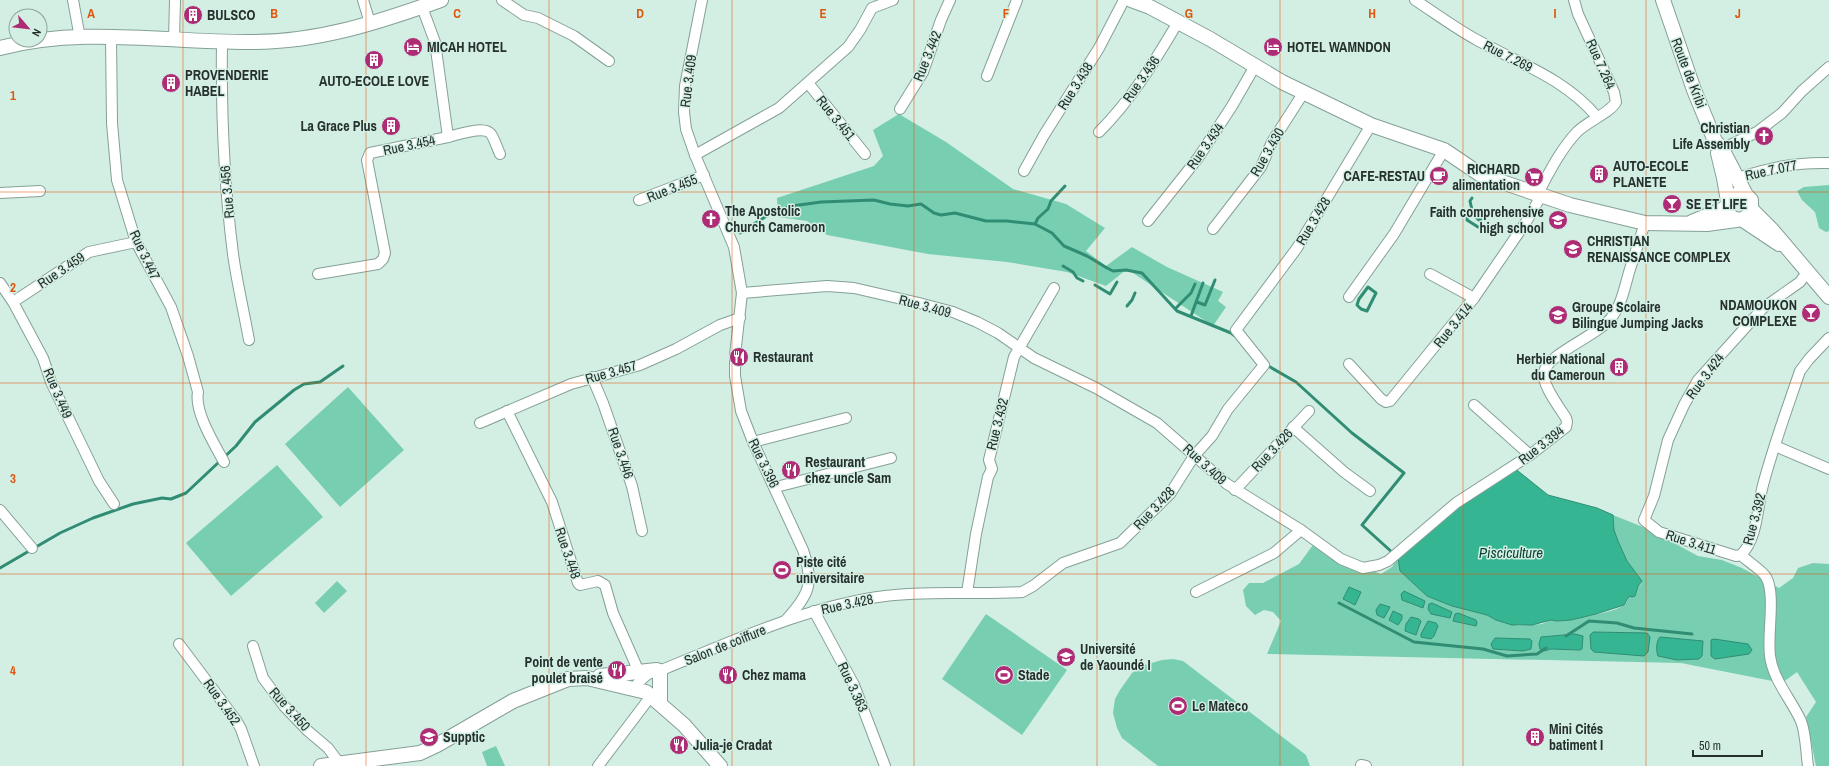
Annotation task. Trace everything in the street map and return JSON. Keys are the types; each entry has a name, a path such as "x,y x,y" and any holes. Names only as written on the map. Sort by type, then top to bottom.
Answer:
{"main road":[{"path":"0,48 16,44 48,40 111,37 222,42 285,40 352,29 441,0"},
{"path":"1131,0 1150,7 1255,66 1371,125 1444,150 1481,175 1539,195 1570,205 1646,223 1723,223 1744,211"},
{"name":"Route de Kribi","path":"1662,2 1694,90 1719,145 1737,178 1744,211"},
{"path":"1719,145 1727,204 1731,218 1744,211"},
{"path":"1690,224 1727,204 1732,196 1739,194 1744,211 1795,258 1829,297"},
{"path":"321,766 376,763 420,753 513,701 568,679 660,671"},
{"path":"647,695 660,671"},
{"path":"587,678 647,695 684,725 720,766"}],"street":[{"path":"74,0 80,38"},
{"path":"174,39 175,0"},
{"path":"363,0 370,23"},
{"path":"502,0 524,16 538,18 574,36 609,61"},
{"name":"Rue 3.409","path":"702,0 685,86 684,112 686,129 695,154 730,233 742,293 827,286 854,288 953,312 988,327 1034,358 1096,388 1157,423 1235,490 1301,530 1341,559 1355,566 1364,568 1371,566"},
{"path":"695,154 774,111 848,47 860,30 872,8 893,0"},
{"name":"Rue 3.442","path":"900,109 923,72 941,20 950,0"},
{"path":"987,76 1017,0"},
{"name":"Rue 3.438","path":"1024,171 1099,48 1124,0"},
{"name":"Rue 7.269","path":"1414,0 1476,40 1550,78 1572,92 1584,101 1597,117"},
{"name":"Rue 7.264","path":"1539,195 1560,155 1575,134 1586,123 1611,108 1616,102 1616,98 1578,14 1574,0"},
{"name":"Rue 3.454","path":"318,274 378,264 383,260 385,253 367,156 370,153 448,137 435,42 422,7"},
{"name":"Rue 3.436","path":"1099,132 1129,99 1156,60 1178,22"},
{"name":"Rue 3.447","path":"111,37 112,123 117,180 136,242 170,307 188,356 198,392 197,398 204,421 224,462"},
{"name":"Rue 3.456","path":"222,42 221,105 224,165 233,255 249,340"},
{"name":"Rue 3.434","path":"1148,221 1198,158 1232,106 1255,66"},
{"path":"1719,145 1757,132 1782,113 1802,91 1829,68"},
{"name":"Rue 3.451","path":"808,83 865,154"},
{"name":"Rue 3.430","path":"1213,229 1262,167 1272,142 1304,92"},
{"name":"Rue 3.428","path":"785,621 841,604 886,596 1022,592 1033,586 1063,563 1073,558 1116,545 1170,494 1194,456 1206,444 1228,409 1264,365 1236,330 1297,248 1371,125"},
{"path":"448,137 485,130 490,132 500,154"},
{"path":"1349,297 1394,234 1444,150"},
{"name":"Rue 7.077","path":"1737,178 1780,166 1811,162 1829,163"},
{"name":"Rue 3.455","path":"639,200 704,175"},
{"path":"0,193 40,191"},
{"name":"Rue 3.414","path":"1349,364 1381,399 1386,402 1390,401 1474,298 1526,222 1539,195"},
{"name":"Rue 3.394","path":"1371,566 1388,561 1456,503 1530,455 1566,427 1568,422 1544,382 1544,371 1548,364 1601,328 1612,317 1619,304 1646,223"},
{"name":"Rue 3.459","path":"13,302 89,252 136,242"},
{"name":"Rue 3.424","path":"1646,515 1668,440 1684,405 1698,380 1763,308 1800,282 1807,272"},
{"path":"1430,274 1474,298"},
{"name":"Rue 3.449","path":"0,283 13,302 43,358 58,396 99,481 114,504"},
{"name":"Rue 3.432","path":"967,593 976,534 988,477 992,469 989,460 1010,368 1018,348 1054,288"},
{"name":"Rue 3.396","path":"742,293 735,355 735,376 741,411 753,442 776,487 804,550 809,567 809,583 805,597 785,621"},
{"name":"Rue 3.457","path":"480,423 571,384 640,365 676,349 720,325 740,318"},
{"name":"Rue 3.392","path":"1808,766 1803,727 1792,703 1781,688 1770,661 1768,645 1770,592 1766,576 1741,555 1745,552 1751,537 1762,487 1800,371 1829,338"},
{"name":"Rue 3.446","path":"592,377 603,402 632,486 642,531"},
{"path":"1474,405 1530,455"},
{"name":"Rue 3.448","path":"508,411 552,502 578,584 580,585 598,581 605,585 617,623 639,672"},
{"name":"Rue 3.426","path":"1235,490 1309,411"},
{"path":"753,442 846,418"},
{"path":"1294,427 1344,472 1370,491"},
{"path":"1775,446 1829,470"},
{"path":"776,487 891,458"},
{"path":"0,510 32,548"},
{"name":"Rue 3.411","path":"1646,515 1659,532 1736,556 1741,555"},
{"path":"1196,592 1274,553 1301,530"},
{"name":"Rue 3.363","path":"814,612 854,685 885,766"},
{"name":"Salon de coiffure","path":"598,766 647,695 640,680 785,621"},
{"name":"Rue 3.452","path":"179,644 236,720 241,729 254,766"},
{"name":"Rue 3.450","path":"254,646 263,678 284,706 308,731 328,748 340,764"}],"shaded area":[{"path":"899,114 946,142 1013,189 1066,204 1105,228 1086,251 1106,266 1132,247 1167,267 1223,292 1218,301 1226,307 1213,326 1127,269 1106,286 1067,272 1007,262 928,254 827,235 807,221 778,217 777,198 874,166 883,156 873,130"},
{"path":"1829,185 1829,231 1826,232 1819,228 1815,212 1802,200 1797,191 1804,187"},
{"path":"348,387 404,450 340,507 285,444"},
{"path":"277,465 323,517 231,596 186,543"},
{"path":"1613,515 1648,529 1698,556 1722,560 1742,568 1779,588 1793,578 1798,568 1813,563 1829,564 1829,766 1816,766 1806,717 1816,702 1797,672 1782,683 1681,663 1267,654 1281,621 1273,612 1264,610 1255,615 1246,606 1243,590 1249,583 1263,583 1299,564 1313,545 1328,550 1351,563 1381,574 1392,567 1398,558 1400,571 1427,596 1452,606 1487,615 1496,620 1518,626 1542,624 1551,620 1557,621 1603,613 1625,604 1629,596 1635,596 1638,586 1641,584 1639,577 1627,561 1618,541 1614,530"},
{"path":"337,581 347,591 324,613 315,603"},
{"name":"Stade","path":"986,614 1067,670 1022,735 942,679"},
{"name":"Le Mateco","path":"1173,659 1183,661 1306,755 1310,766 1158,766 1122,738 1117,728 1113,713 1115,699 1120,690 1132,673 1141,666 1162,660"},
{"path":"496,746 505,766 487,766 482,752"}],"water":[{"name":"Pisciculture","path":"1513,467 1548,495 1597,508 1613,515 1614,530 1618,541 1627,561 1642,581 1638,586 1635,596 1629,596 1624,605 1571,620 1551,620 1532,625 1512,625 1496,620 1487,615 1452,606 1427,596 1400,571 1398,558 1418,537"},
{"path":"1349,587 1361,592 1355,605 1343,599"},
{"path":"1404,591 1425,601 1423,608 1402,600 1401,594"},
{"path":"1432,603 1452,612 1450,618 1431,614 1428,609 1429,604"},
{"path":"1380,604 1390,607 1384,618 1377,615 1376,610"},
{"path":"1393,611 1402,615 1402,619 1398,625 1389,620"},
{"path":"1458,613 1476,620 1476,626 1453,621 1455,614"},
{"path":"1411,617 1421,621 1416,635 1405,631 1406,624"},
{"path":"1428,621 1436,623 1438,626 1434,636 1431,639 1421,637 1421,634"},
{"path":"1593,632 1647,633 1650,637 1648,652 1644,656 1594,652 1591,649 1590,635"},
{"path":"1575,634 1583,636 1582,649 1580,650 1551,649 1544,651 1540,649 1539,644 1541,637"},
{"path":"1660,637 1703,641 1702,656 1699,659 1677,660 1658,656 1657,646"},
{"path":"1495,638 1530,639 1532,641 1531,649 1523,651 1493,649 1491,644"},
{"path":"1714,639 1748,644 1752,650 1749,654 1715,659 1711,656 1711,640"}],"waterway":[{"path":"1035,224 1038,218 1048,209 1051,201 1065,186"},
{"path":"1472,198 1470,201 1472,210 1481,219"},
{"path":"740,233 768,215 792,206 821,202 874,200 908,206 921,204 934,213 941,215 955,213 986,221 1007,221 1035,224 1052,233 1064,246 1087,256 1113,271 1126,270 1142,273 1177,311 1235,336"},
{"path":"1478,227 1467,220 1468,214 1470,212 1480,221"},
{"path":"1063,266 1083,281"},
{"path":"1197,302 1205,305 1215,280"},
{"path":"1095,285 1110,294 1117,282"},
{"path":"1191,316 1203,283"},
{"path":"1176,308 1191,293 1195,284"},
{"path":"1368,287 1376,293 1367,311 1361,309 1357,305 1359,299 1368,287"},
{"path":"1127,306 1135,293"},
{"path":"1265,364 1296,382 1352,433 1404,473 1362,525 1394,554"},
{"path":"0,568 60,533 93,518 133,504 162,498 171,499 186,493 236,446 255,422 294,390 304,384 320,382 343,366"},
{"path":"1339,603 1414,642 1483,649 1507,656 1537,654 1546,648"},
{"path":"1566,636 1589,621 1617,623 1634,628 1692,634"}],"place":[{"name":"BULSCO","path":"193,15"},
{"name":"MICAH HOTEL","path":"413,47"},
{"name":"HOTEL WAMNDON","path":"1273,47"},
{"name":"AUTO-ECOLE LOVE","path":"374,60"},
{"name":"PROVENDERIE HABEL","path":"171,83"},
{"name":"La Grace Plus","path":"391,126"},
{"name":"Christian Life Assembly","path":"1764,136"},
{"name":"AUTO-ECOLE PLANETE","path":"1599,174"},
{"name":"CAFE-RESTAU","path":"1439,176"},
{"name":"RICHARD alimentation","path":"1534,177"},
{"name":"SE ET LIFE","path":"1672,204"},
{"name":"The Apostolic Church Cameroon","path":"711,219"},
{"name":"Faith comprehensive high school","path":"1558,220"},
{"name":"CHRISTIAN RENAISSANCE COMPLEX","path":"1573,249"},
{"name":"NDAMOUKON COMPLEXE","path":"1811,313"},
{"name":"Groupe Scolaire Bilingue Jumping Jacks","path":"1558,315"},
{"name":"Restaurant","path":"739,357"},
{"name":"Herbier National du Cameroun","path":"1619,367"},
{"name":"Restaurant chez uncle Sam","path":"791,470"},
{"name":"Piste cité universitaire","path":"782,570"},
{"name":"Université de Yaoundé I","path":"1066,657"},
{"name":"Point de vente poulet braisé","path":"617,670"},
{"name":"Chez mama","path":"728,675"},
{"name":"Stade","path":"1004,675"},
{"name":"Le Mateco","path":"1178,706"},
{"name":"Supptic","path":"429,737"},
{"name":"Mini Cités batiment I","path":"1535,737"},
{"name":"Julia-je Cradat","path":"679,745"}]}
